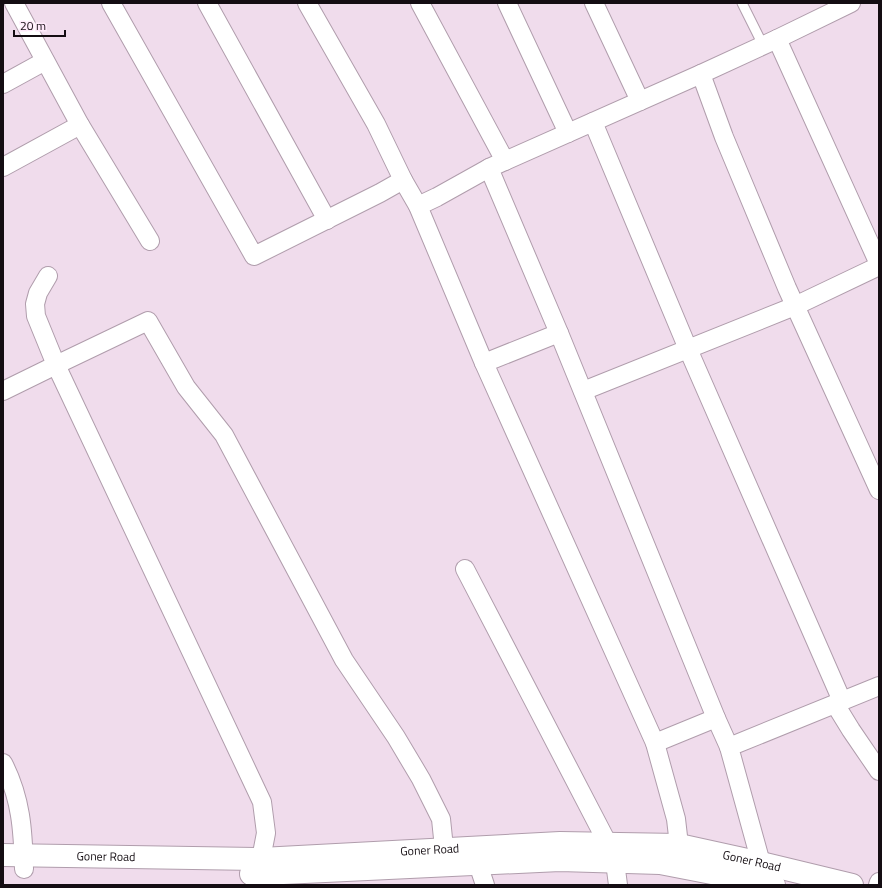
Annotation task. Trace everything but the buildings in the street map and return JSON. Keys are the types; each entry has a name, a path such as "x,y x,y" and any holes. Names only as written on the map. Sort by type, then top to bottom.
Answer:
{"street":[{"path":"14,3 80,125 150,241"},
{"path":"111,3 254,256 403,180"},
{"path":"207,3 327,220"},
{"path":"307,3 376,124 403,180 418,206 484,364 655,743 676,819 679,845"},
{"path":"420,3 497,164 559,333 729,747 761,879"},
{"path":"507,3 568,133"},
{"path":"594,3 640,101"},
{"path":"418,206 438,197 497,164 701,74 851,3"},
{"path":"583,391 795,306 879,265 770,42"},
{"path":"3,84 45,61"},
{"path":"701,74 724,137 795,306 879,490"},
{"path":"593,122 838,702 851,730 879,771"},
{"path":"3,167 80,125"},
{"path":"48,276 38,293 35,304 36,316 56,365 262,802 266,833 263,873"},
{"path":"3,391 148,321 186,387 224,435 344,660 396,737 421,779 440,819 444,857"},
{"path":"484,364 559,333"},
{"path":"465,569 611,853 618,885"},
{"path":"729,747 879,686"},
{"path":"655,743 716,718"},
{"path":"3,763 10,776 18,804 22,832 13,862"},
{"name":"Goner Road","path":"13,862 263,873 444,857 560,843 660,863 761,879 852,885"},
{"name":"Goner Road","path":"444,857 478,864 560,860 679,845 761,879"},
{"path":"478,864 485,885"}],"lane":[{"path":"742,3 770,42"}]}
